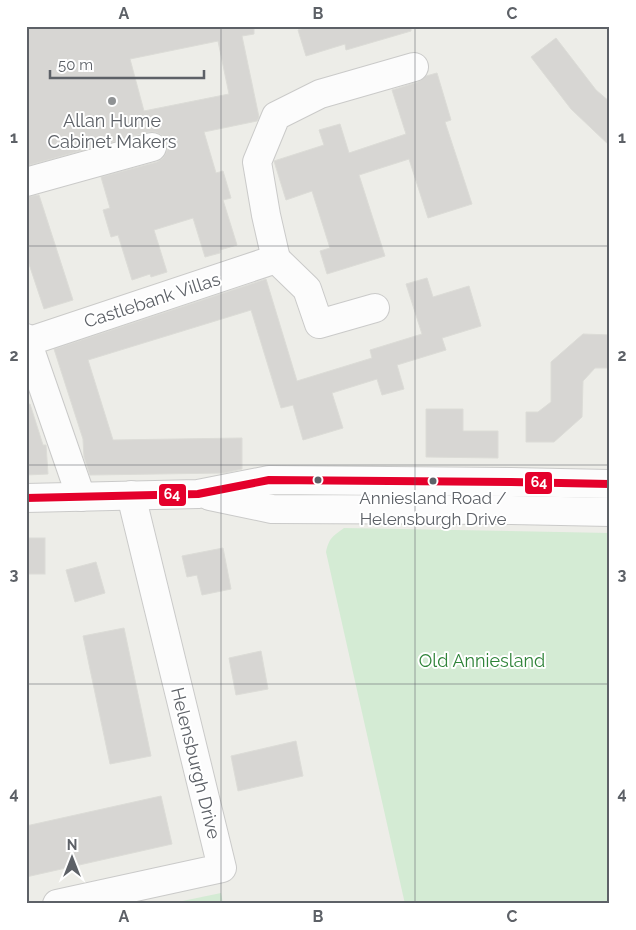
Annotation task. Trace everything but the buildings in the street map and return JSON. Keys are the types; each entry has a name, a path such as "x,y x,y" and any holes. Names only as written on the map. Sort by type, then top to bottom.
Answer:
{"street":[{"path":"375,308 320,324 307,289 276,259 257,162 276,116 320,94 414,67"},
{"path":"26,182 152,147"},
{"name":"Castlebank Villas","path":"27,340 276,259"},
{"path":"27,340 81,497"},
{"path":"27,498 198,494 269,480 610,484"},
{"path":"198,494 272,510 610,512"},
{"name":"Helensburgh Drive","path":"57,904 222,868 131,495"}],"green space":[{"name":"Old Anniesland","path":"344,528 610,533 610,904 405,904 326,552 332,538"},
{"path":"221,893 223,904 168,904"}],"transit line":[{"name":"64","path":"26,498 198,494 269,480 610,484"}],"place":[{"name":"Allan Hume Cabinet Makers","path":"112,101"},
{"name":"Anniesland Road / Helensburgh Drive","path":"433,481"}]}
